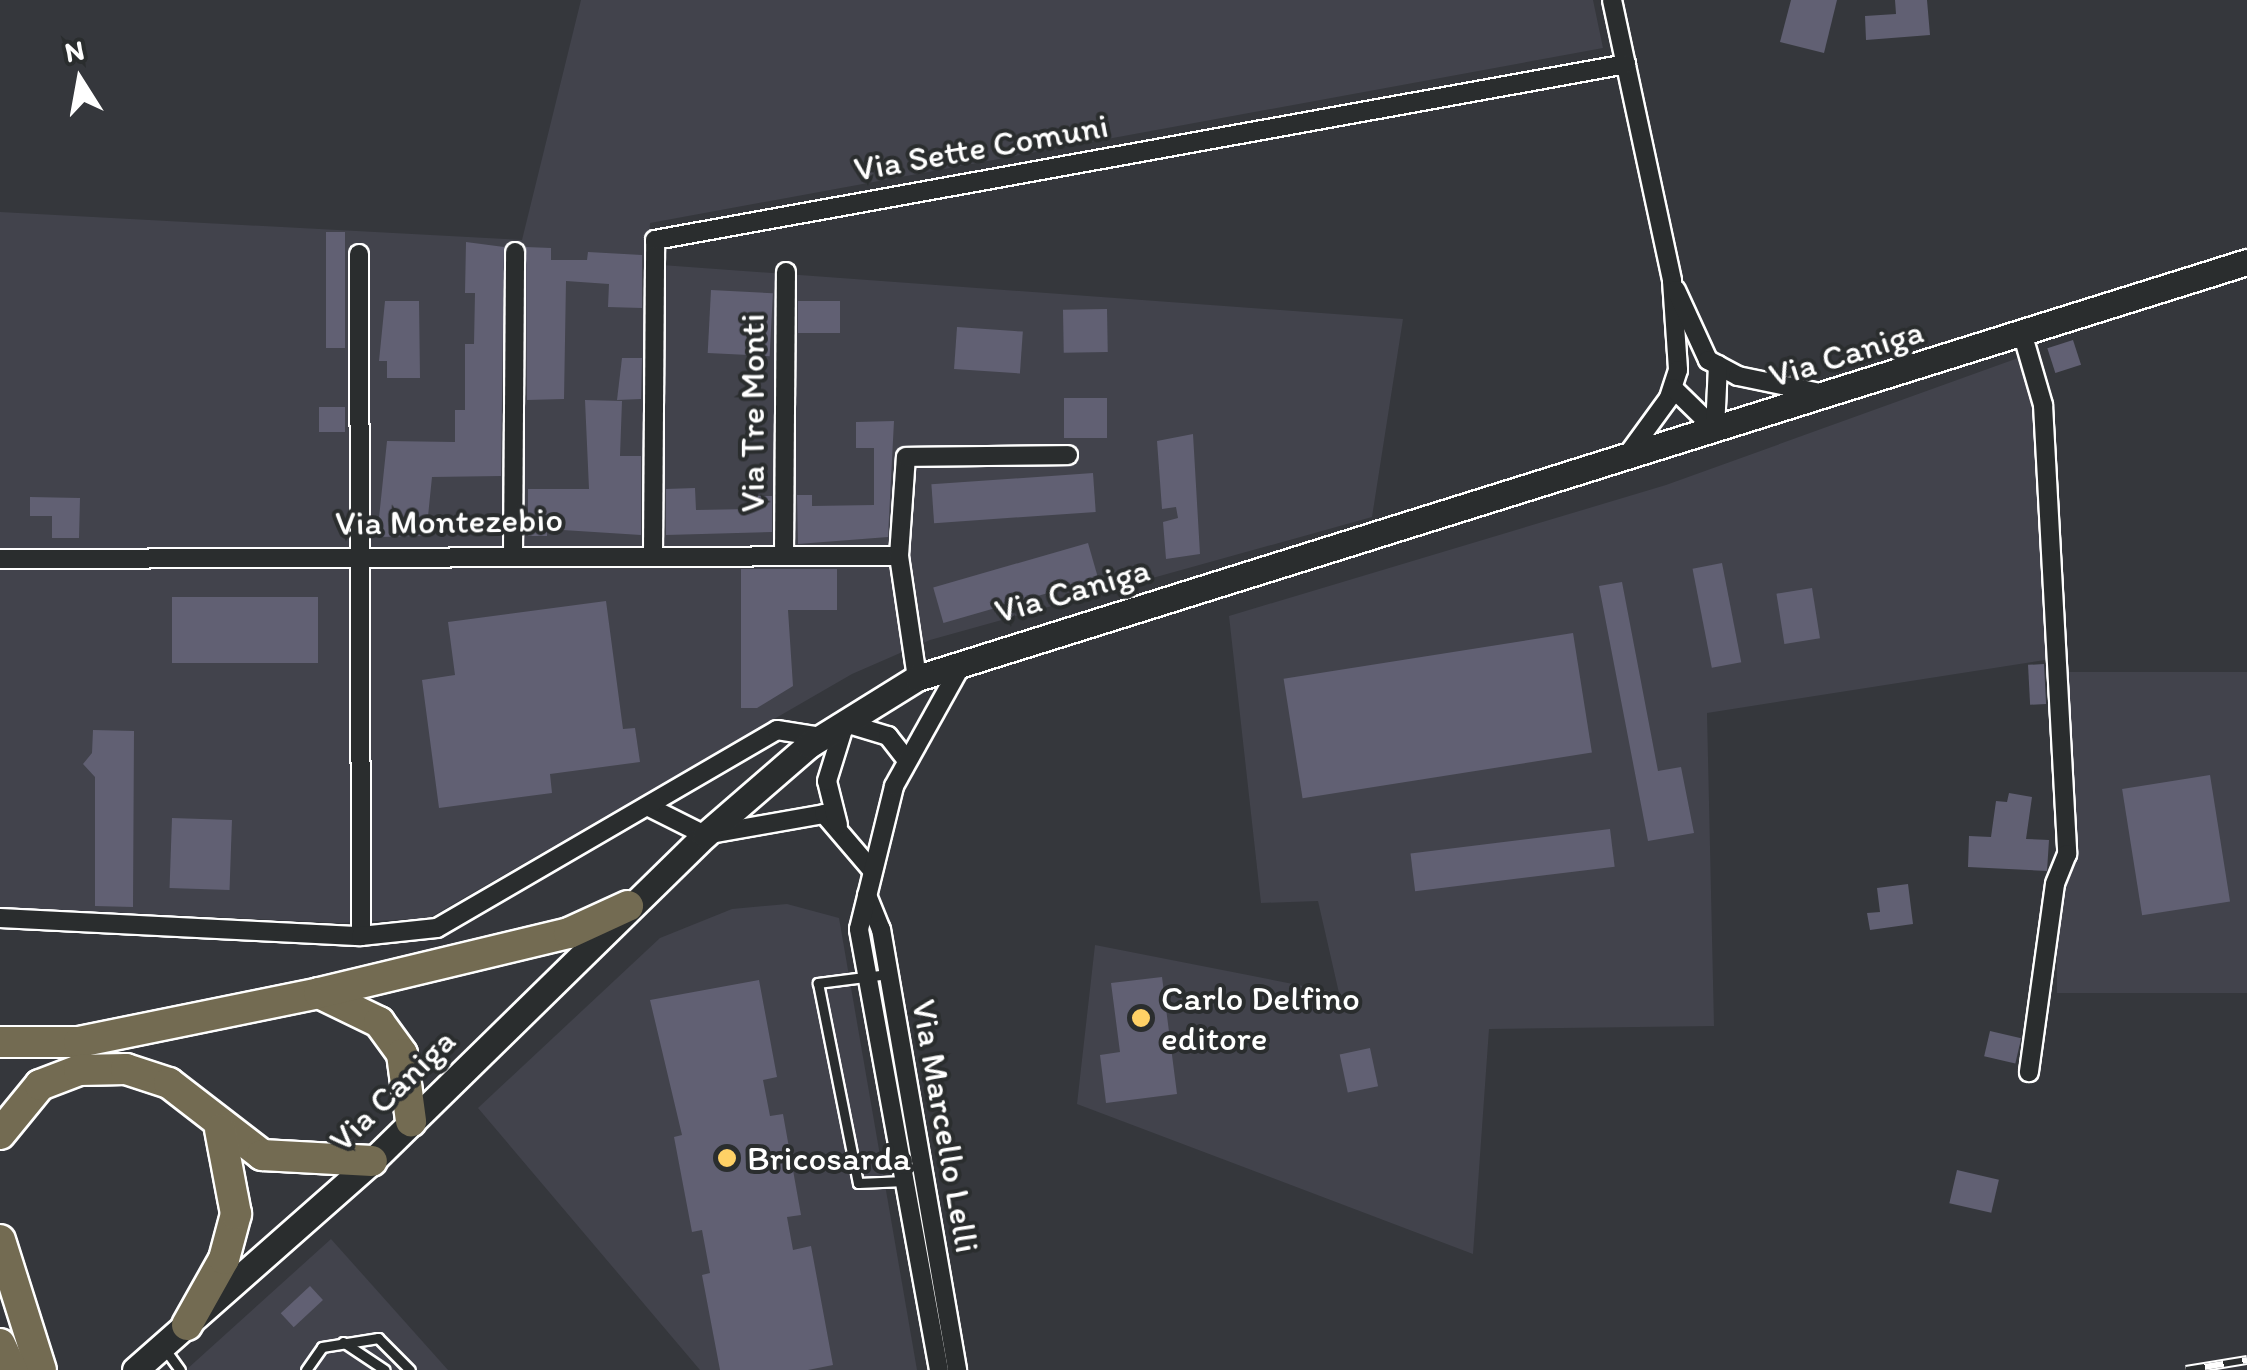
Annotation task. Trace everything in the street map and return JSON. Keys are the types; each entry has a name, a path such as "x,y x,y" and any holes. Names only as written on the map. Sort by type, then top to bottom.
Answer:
{"highway":[{"path":"0,1042 79,1042 319,992 569,933 628,906"},
{"path":"319,992 379,1022 402,1054 411,1121"},
{"path":"0,1134 40,1085 79,1070 126,1069 168,1083 220,1129 262,1155 372,1161"},
{"path":"187,1325 224,1260 236,1214 220,1129"},
{"path":"0,1240 40,1370"},
{"path":"0,1281 40,1370"},
{"path":"0,1344 12,1370"}],"street":[{"path":"1612,0 1672,281 1672,388 1626,457"},
{"name":"Via Sette Comuni","path":"653,552 655,240 1626,64"},
{"path":"514,553 515,252"},
{"path":"360,254 361,936"},
{"name":"Via Caniga","path":"137,1369 372,1161 628,906 705,835 822,737 918,678 966,658 2023,336 2247,262"},
{"name":"Via Tre Monti","path":"784,554 786,272"},
{"path":"1672,281 1718,365 1714,428"},
{"path":"2023,336 2043,405 2067,816 2029,1072"},
{"path":"1718,365 1827,395"},
{"path":"1672,388 1714,428"},
{"path":"918,678 899,556 906,456 1068,455"},
{"name":"Via Montezebio","path":"0,559 653,552 899,556"},
{"name":"Via Marcello Lelli","path":"939,1370 866,895 906,759 966,658"},
{"path":"838,825 828,780 846,722 888,736 906,759"},
{"path":"0,918 361,936 437,928 777,730 822,737"},
{"path":"648,807 705,835 824,814 838,825 871,869"},
{"name":"Via Marcello Lelli","path":"912,1180 957,1370"}],"lane":[{"path":"879,975 818,983 858,1183 912,1180"},
{"path":"306,1370 322,1347 378,1338 410,1370"},
{"path":"339,1342 385,1370"},
{"path":"163,1346 180,1370"}],"shaded area":[{"path":"581,0 1593,0 1603,48 650,223 648,264 1403,319 1372,517 930,640 852,674 429,918 341,923 0,907 0,212 522,240"},
{"path":"2032,353 2058,658 1707,713 1714,1026 1489,1029 1473,1254 1077,1104 1095,945 1339,993 1318,901 1261,903 1229,616 1666,485"},
{"path":"2057,672 2247,672 2247,993 2057,993"},
{"path":"787,904 839,918 917,1370 700,1370 478,1108 660,938 732,909"},
{"path":"331,1239 448,1370 186,1370"}],"building":[{"path":"1791,0 1837,0 1824,53 1780,42"},
{"path":"1895,0 1927,0 1930,35 1866,40 1865,16 1896,14"},
{"path":"326,232 345,232 345,348 326,348"},
{"path":"466,242 504,247 501,476 432,477 426,536 377,537 387,441 455,442 455,410 465,410 465,344 474,344 475,293 465,293"},
{"path":"526,247 551,248 551,260 587,260 588,252 642,255 642,308 608,307 609,284 566,281 564,399 527,400"},
{"path":"711,290 773,293 770,356 708,353"},
{"path":"385,301 419,301 420,378 387,378 387,361 379,361"},
{"path":"798,301 840,301 840,333 798,333"},
{"path":"1107,309 1108,352 1064,353 1063,310"},
{"path":"957,327 1023,332 1020,374 954,369"},
{"path":"2073,340 2081,365 2055,373 2047,348"},
{"path":"622,358 642,358 641,399 617,400"},
{"path":"1064,398 1107,398 1107,438 1064,438"},
{"path":"585,400 622,401 620,456 641,456 641,535 547,529 547,536 528,536 528,489 589,489"},
{"path":"319,407 345,407 345,432 319,432"},
{"path":"894,421 888,537 798,544 797,495 812,495 812,506 874,505 874,448 856,448 856,422"},
{"path":"1193,434 1200,554 1166,559 1163,522 1178,518 1176,507 1162,509 1157,441"},
{"path":"1093,473 1096,512 934,523 931,484"},
{"path":"695,488 696,510 750,509 750,496 772,496 772,532 666,535 666,489"},
{"path":"30,497 80,498 79,538 52,538 52,516 30,516"},
{"path":"1088,543 1098,579 943,623 933,587"},
{"path":"1722,563 1741,662 1712,668 1693,569"},
{"path":"741,569 837,569 837,610 788,610 793,686 757,708 741,708"},
{"path":"1622,582 1658,771 1681,767 1694,833 1648,841 1599,586"},
{"path":"1812,588 1820,638 1784,644 1776,594"},
{"path":"172,597 318,597 318,663 172,663"},
{"path":"606,601 623,729 635,728 640,762 550,774 552,793 439,808 422,680 455,675 448,622"},
{"path":"1573,633 1592,753 1303,798 1284,679"},
{"path":"2044,664 2046,704 2030,705 2028,665"},
{"path":"93,730 134,731 133,907 95,906 95,777 83,764 92,753"},
{"path":"2210,775 2230,901 2142,915 2122,789"},
{"path":"2009,793 2032,797 2026,839 2049,840 2047,871 1968,867 1969,836 1991,837 1996,801 2007,802"},
{"path":"172,818 232,820 230,890 170,888"},
{"path":"1610,829 1615,867 1415,891 1410,853"},
{"path":"1908,884 1913,924 1870,930 1867,913 1880,912 1877,888"},
{"name":"Carlo Delfino editore","path":"1162,977 1177,1094 1106,1103 1100,1055 1120,1052 1111,983"},
{"path":"759,980 777,1077 763,1080 770,1116 783,1114 801,1215 787,1217 793,1250 811,1246 833,1365 808,1370 720,1370 702,1275 710,1273 702,1230 692,1232 674,1137 682,1135 650,1000"},
{"path":"1990,1031 2021,1038 2015,1064 1984,1056"},
{"path":"1370,1048 1378,1086 1348,1093 1340,1054"},
{"path":"1957,1170 1999,1180 1991,1213 1949,1203"},
{"path":"310,1286 323,1300 294,1327 281,1313"}],"railway":[{"path":"2186,1370 2247,1360"}],"place":[{"name":"Carlo Delfino editore","path":"1141,1018"},
{"name":"Bricosarda","path":"727,1158"}]}
